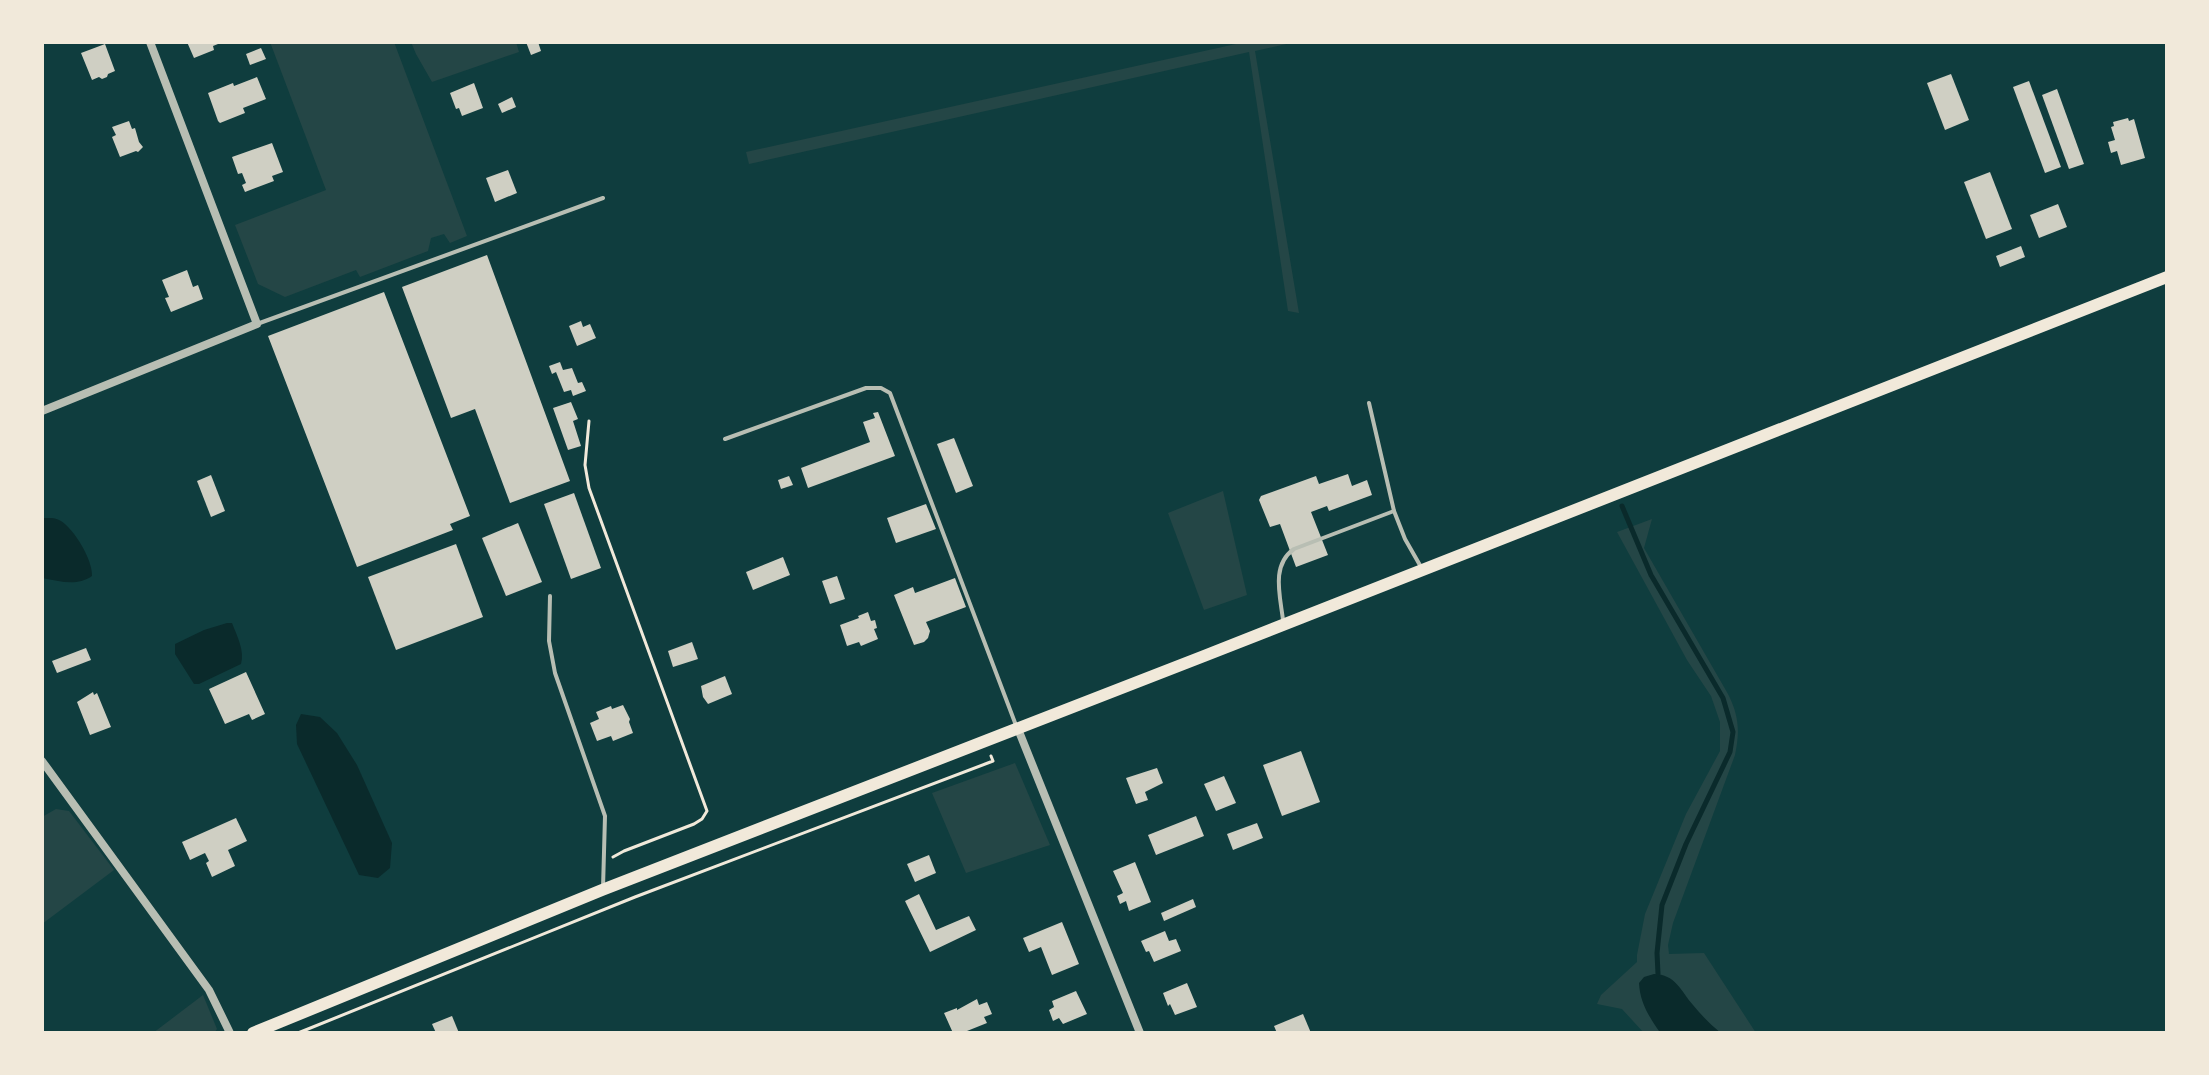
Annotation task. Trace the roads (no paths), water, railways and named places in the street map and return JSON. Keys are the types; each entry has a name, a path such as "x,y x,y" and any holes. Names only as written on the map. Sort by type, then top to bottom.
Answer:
{"main road":[{"path":"253,1033 602,890 2167,277"}],"street":[{"path":"42,411 257,324 150,42"},
{"path":"1018,729 1140,1033"},
{"path":"42,761 209,990 230,1033"}],"lane":[{"path":"257,324 603,198"},
{"path":"725,439 866,388 881,388 890,393 1018,729"},
{"path":"1369,403 1394,511 1422,570"},
{"path":"1283,624 1279,579 1280,565 1285,555 1394,511"},
{"path":"550,596 549,641 555,673 605,816 602,890"}],"waterway":[{"path":"1622,506 1651,575 1723,698 1733,732 1730,752 1686,844 1662,905 1658,974"}]}
